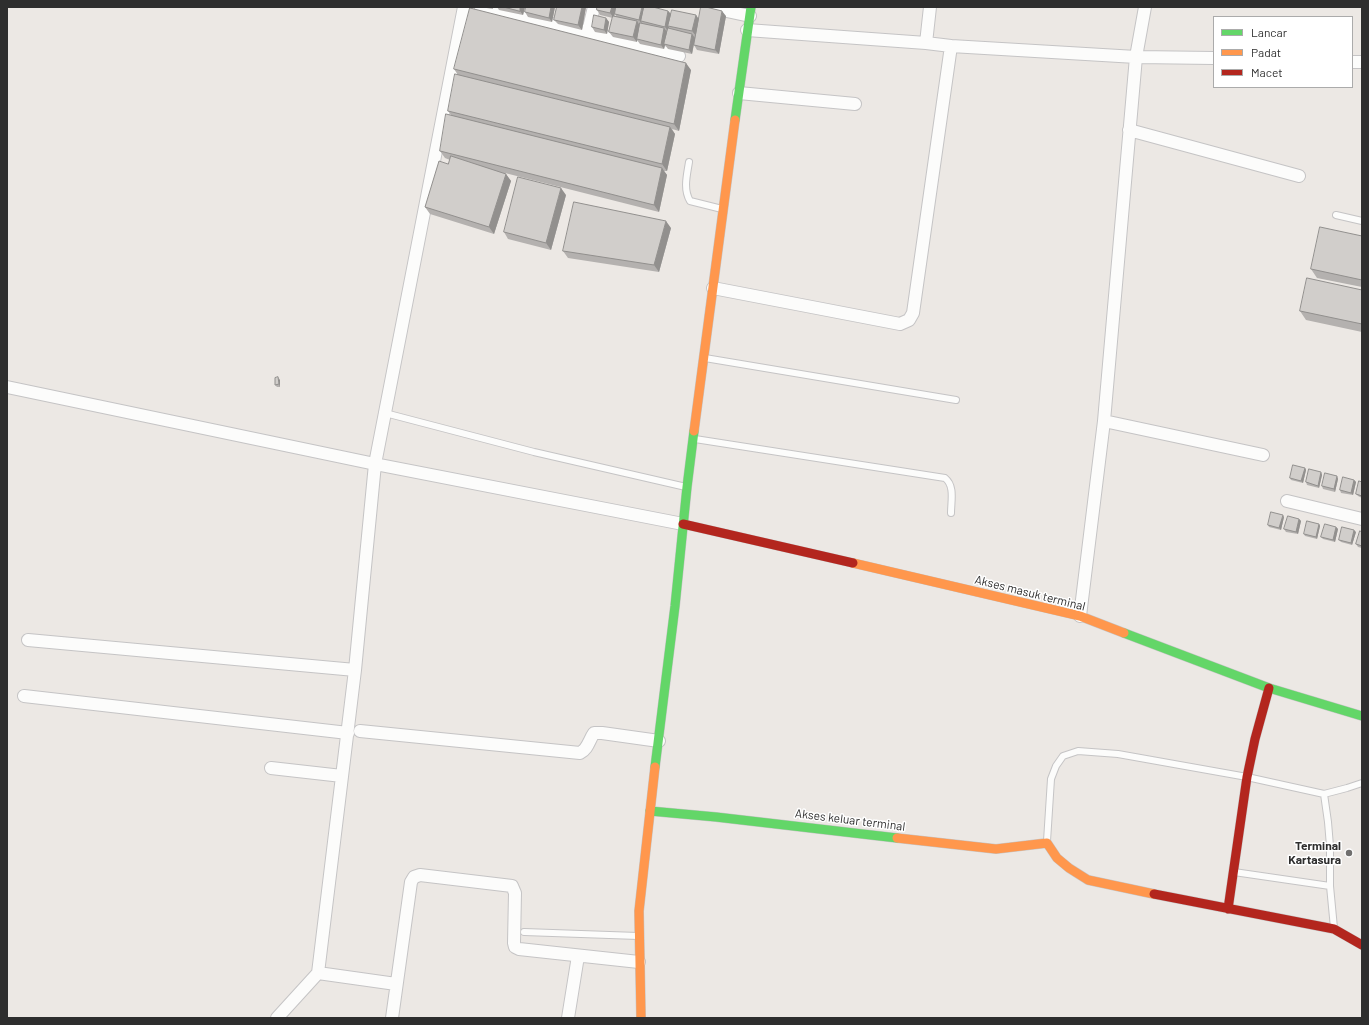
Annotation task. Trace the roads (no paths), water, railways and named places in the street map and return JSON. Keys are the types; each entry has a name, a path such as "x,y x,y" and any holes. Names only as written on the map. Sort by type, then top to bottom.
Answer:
{"street":[{"path":"277,1018 318,973 348,733 375,464 464,7"},
{"path":"588,32 594,7"},
{"path":"642,1018 639,962 639,911 675,606 683,524 747,30 751,11 708,7"},
{"path":"926,43 930,7"},
{"path":"1080,616 1104,421 1136,57 1145,7"},
{"path":"481,8 588,32 679,56"},
{"path":"747,30 951,46 1136,57 1213,58"},
{"path":"713,288 900,324 909,320 913,313 951,46"},
{"path":"739,93 855,104"},
{"path":"1129,130 1299,176"},
{"path":"7,387 375,464 683,524"},
{"path":"1104,421 1263,455"},
{"path":"1287,501 1362,519"},
{"name":"Akses masuk terminal","path":"683,524 1080,616 1269,688 1362,716"},
{"path":"28,640 355,670"},
{"path":"1228,909 1247,777 1255,739 1269,688"},
{"path":"24,696 348,733"},
{"path":"360,731 580,753 585,751 587,748 590,738 594,734 599,733 658,740"},
{"path":"271,768 342,776"},
{"name":"Akses keluar terminal","path":"650,811 716,817 996,849 1047,843"},
{"path":"1047,843 1057,858 1069,868 1088,880 1334,929 1362,945"},
{"path":"392,1018 411,882 414,877 420,875 512,886 515,893 515,948 639,962"},
{"path":"568,1018 578,956"},
{"path":"318,973 396,984"}],"lane":[{"path":"689,162 686,187 687,195 690,201 724,209"},
{"path":"1336,215 1362,221"},
{"path":"704,358 956,400"},
{"path":"385,413 534,452 688,487"},
{"path":"694,438 945,478 949,481 952,488 951,513"},
{"path":"1047,843 1051,779 1056,766 1063,756 1078,751 1118,754 1247,777 1324,794 1362,783"},
{"path":"1324,794 1330,846 1330,886 1334,929"},
{"path":"1234,872 1330,886"},
{"path":"524,932 639,936"}],"place":[{"name":"Terminal Kartasura","path":"1349,853"}]}
